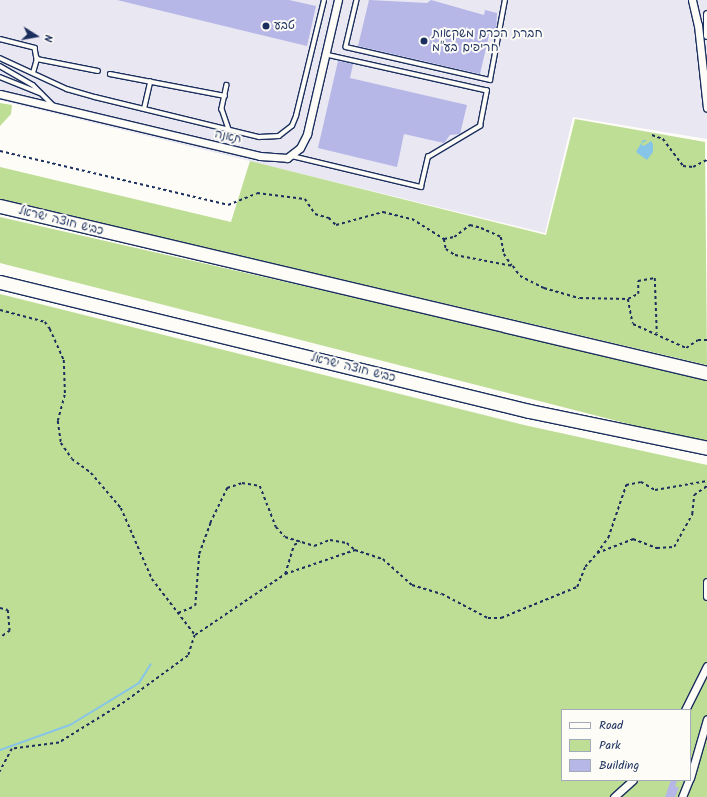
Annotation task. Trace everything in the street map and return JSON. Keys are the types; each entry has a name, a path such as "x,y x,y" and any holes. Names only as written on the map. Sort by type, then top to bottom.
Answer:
{"highway":[{"name":"כביש חוצה ישראל","path":"0,206 707,373"},
{"name":"כביש חוצה ישראל","path":"0,282 529,411 707,448"}],"street":[{"path":"292,156 307,134 338,0"},
{"path":"692,0 698,19 705,73 707,108"},
{"path":"707,14 707,35"},
{"name":"תאנה","path":"0,94 260,156 280,159 292,156"},
{"path":"707,582 707,596"},
{"path":"686,709 707,666"},
{"path":"691,775 707,719"},
{"path":"614,797 632,781"},
{"path":"682,797 689,781"}],"lane":[{"path":"0,58 67,89 230,130 270,138 279,136 292,126 324,0"},
{"path":"357,0 346,47 490,80 505,0"},
{"path":"0,39 35,48 37,60 33,73"},
{"path":"292,156 421,187 428,157 480,126 487,91 326,55"},
{"path":"37,60 98,71"},
{"path":"0,66 42,94 55,107"},
{"path":"110,74 225,96"},
{"path":"0,77 42,94"},
{"path":"144,109 150,82"},
{"path":"228,85 222,109 230,130"}],"path":[{"path":"652,135 663,139 683,166 693,167 707,160"},
{"path":"0,151 228,205 257,193 306,199 315,214 329,218 336,225 383,212 412,219 444,239 446,249 455,255 513,266"},
{"path":"444,239 470,225 481,228 501,237 504,254 520,276 563,294 597,301 628,299 638,294 638,281 655,278 657,333"},
{"path":"628,299 633,324 657,333 686,348 698,340 707,340"},
{"path":"0,310 45,322 50,329 64,360 65,395 58,421 61,443 72,460 91,473 121,508 152,579 195,635"},
{"path":"178,613 195,606 199,554 227,488 242,483 260,486 276,527 284,538 314,546 330,540 347,543 355,550 383,559 412,585 494,618 534,607 577,587 585,567 608,538 626,485 641,482 655,490 707,481"},
{"path":"597,553 633,539 657,548 674,547 692,514 694,495 707,486"},
{"path":"285,574 294,545 300,542"},
{"path":"0,772 12,749 59,743 125,702 188,656 195,635 285,574 355,550"},
{"path":"0,608 8,610 10,631 0,638"}],"shaded area":[{"path":"0,0 707,0 707,139 573,117 545,233 0,100"}],"green space":[{"path":"0,103 12,105 11,114 0,126"},
{"path":"575,119 705,142 707,365 0,199 0,167 231,222 250,161 546,235"},
{"path":"0,217 707,378 707,444 0,263"},
{"path":"0,294 524,425 707,465 707,797 0,797"}],"water":[{"path":"643,140 647,140 641,144 644,146 651,141 653,144 653,152 647,160 636,152"}],"building":[{"name":"טבע","path":"117,0 289,0 316,6 307,46"},
{"name":"חברת הכרם משקאות חריפים בע\"מ","path":"369,0 427,3 431,0 484,15 485,10 497,13 496,32 490,31 480,74 358,46"},
{"path":"338,61 353,64 350,78 467,105 460,134 450,135 444,143 404,134 397,167 318,148"},
{"path":"671,781 677,781 675,786 679,788 675,797 665,797"}],"waterway":[{"path":"0,750 70,725 139,683 151,664"}],"place":[{"name":"טבע","path":"266,26"},
{"name":"חברת הכרם משקאות חריפים בע\"מ","path":"424,41"}]}
